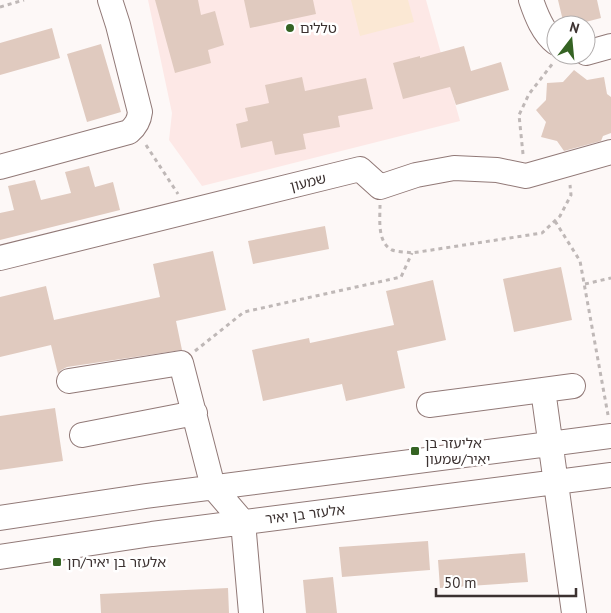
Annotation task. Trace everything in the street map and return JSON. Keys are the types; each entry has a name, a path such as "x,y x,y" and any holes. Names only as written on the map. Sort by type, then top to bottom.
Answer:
{"street":[{"path":"0,167 129,132 139,120 140,112 110,0"},
{"path":"533,6 546,33"},
{"path":"596,50 611,46"},
{"path":"380,187 416,175 454,168 497,170 526,176 611,152"},
{"name":"שמעון","path":"0,258 360,169 380,187"},
{"path":"68,381 181,363 213,487 243,522 251,613"},
{"path":"430,405 574,386"},
{"path":"543,390 574,613"},
{"path":"82,435 194,413"},
{"path":"0,518 213,487 552,444 610,428"},
{"name":"אלעזר בן יאיר","path":"0,556 104,540 611,475"}],"path":[{"path":"0,7 24,0"},
{"path":"526,176 519,115 529,94 547,65"},
{"path":"134,127 189,212"},
{"path":"380,187 380,222 383,241 392,250 412,253 542,233 560,216 571,195 569,164"},
{"path":"556,221 580,261 610,428"},
{"path":"181,363 244,312 401,277 412,253"},
{"path":"584,284 611,278"}],"shaded area":[{"path":"148,0 426,0 460,121 202,186 169,140 172,113"},
{"path":"351,0 408,0 414,22 360,36"}],"building":[{"path":"155,0 198,0 201,15 215,11 224,45 208,50 211,63 175,73"},
{"path":"244,0 313,0 316,14 250,28"},
{"path":"558,0 597,0 601,18 596,19 596,15 562,15"},
{"path":"52,28 60,58 0,75 0,43"},
{"path":"101,44 121,112 87,122 67,54"},
{"path":"464,46 471,71 501,62 509,90 456,105 450,87 403,99 393,63"},
{"path":"574,70 587,80 604,77 607,94 611,97 611,133 603,136 601,141 564,151 557,141 541,137 546,122 536,110 546,100 547,83 563,82"},
{"path":"302,77 305,91 366,78 373,109 338,116 340,127 303,134 306,149 275,155 272,141 241,148 236,124 248,121 245,108 269,103 265,85"},
{"path":"89,166 95,187 113,182 120,210 0,240 0,213 14,210 8,186 35,180 41,200 71,193 65,172"},
{"path":"325,226 329,249 253,264 248,241"},
{"path":"213,251 226,310 176,321 182,350 67,367 58,374 51,345 0,357 0,297 46,286 54,320 160,297 153,264"},
{"path":"561,267 572,320 514,332 503,279"},
{"path":"433,280 446,340 397,351 405,388 346,401 342,384 263,401 252,350 309,338 310,343 394,325 386,291"},
{"path":"55,408 63,461 0,470 0,416"},
{"path":"428,541 430,570 342,577 339,547"},
{"path":"525,553 528,582 440,588 438,560"},
{"path":"333,577 337,613 306,613 303,580"},
{"path":"228,588 229,613 101,613 100,594"}],"place":[{"name":"טללים","path":"290,28"},
{"name":"אליעזר בן יאיר/שמעון","path":"415,451"},
{"name":"אלעזר בן יאיר/חן","path":"57,562"}]}
